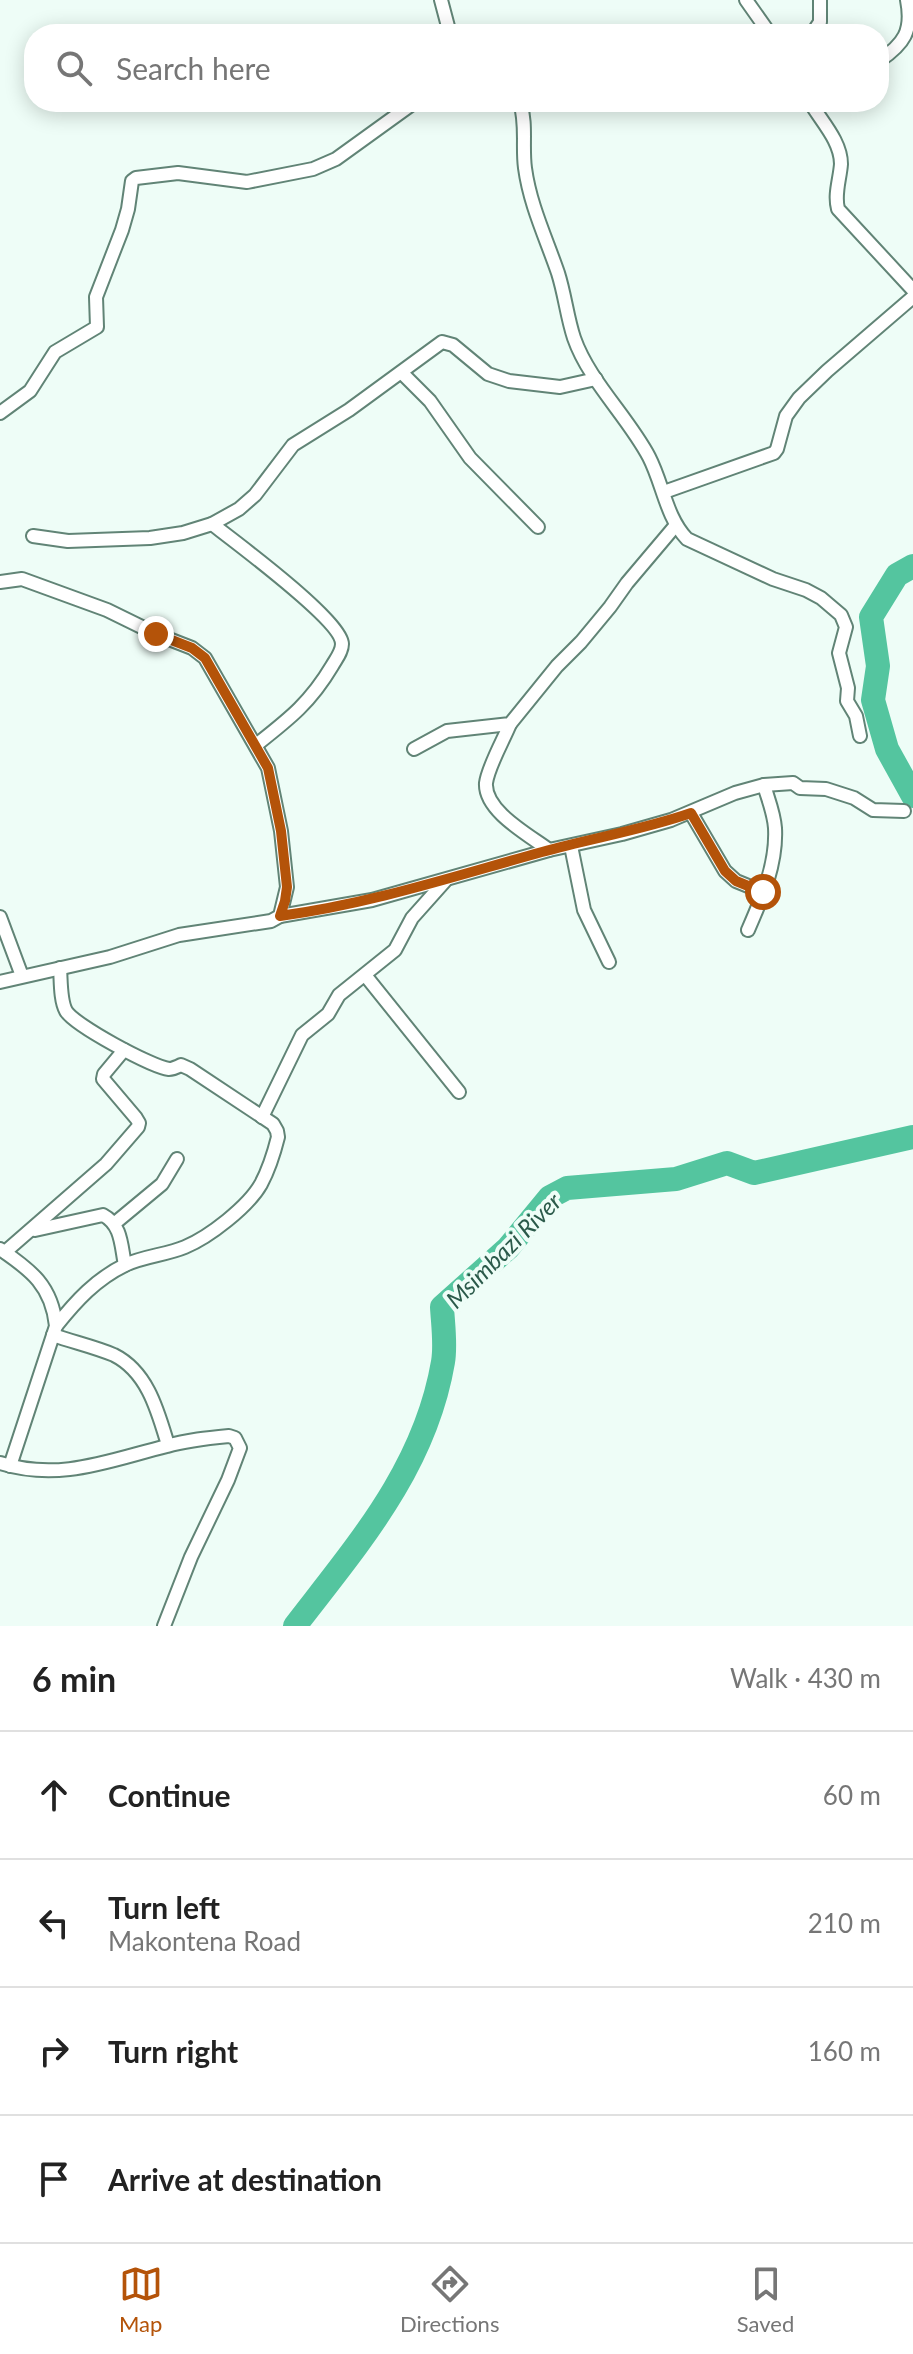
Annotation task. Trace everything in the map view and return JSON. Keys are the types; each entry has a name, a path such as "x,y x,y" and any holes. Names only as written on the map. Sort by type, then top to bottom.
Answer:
{"street":[{"path":"441,0 447,24"},
{"path":"746,0 763,24"},
{"path":"819,24 820,0"},
{"path":"889,54 899,46 909,30 911,15 907,0"},
{"path":"0,413 30,391 55,352 97,327 96,297 122,230 132,181 178,173 247,182 313,169 336,159 401,112"},
{"path":"524,112 525,167 536,214 557,273 575,339 596,379 650,458 668,509 687,539 773,579 806,590 841,615 846,627 839,653 848,688 847,701 856,716 860,736"},
{"path":"818,112 839,150 838,209 913,290"},
{"path":"664,492 774,453 786,416 799,398 913,297"},
{"path":"33,536 68,541 150,538 212,524 239,509 255,495 293,445 349,410 442,342 453,345 488,374 509,381 560,387 596,379"},
{"path":"402,373 430,401 470,458 538,527"},
{"path":"212,524 320,612 342,640 341,651 318,689 298,712 256,745"},
{"path":"549,850 500,813 487,794 486,781 510,724 557,666 591,631 676,525"},
{"path":"0,582 22,579 107,610 192,648 205,658 268,768 281,831 287,887 280,916"},
{"path":"414,749 447,731 510,724"},
{"path":"0,982 110,957 179,935 271,921 280,916 372,900 549,850 622,834 691,813 735,793 764,785 793,783 800,788 826,789 854,798 873,810 904,811"},
{"path":"748,930 772,869 775,826 764,785"},
{"path":"691,813 725,871 736,881 763,892"},
{"path":"571,846 584,910 609,962"},
{"path":"262,1117 302,1035 328,1014 339,995 395,950 412,918 446,880"},
{"path":"0,917 22,976"},
{"path":"60,968 65,1010 71,1017 124,1050 170,1069 181,1065 190,1069 273,1124 278,1137 261,1184 250,1198 205,1237 170,1253 125,1265 88,1289 54,1331 5,1465 47,1471 85,1468 168,1445 229,1436 235,1438 240,1448 228,1480 191,1557 164,1626"},
{"path":"365,975 459,1092"},
{"path":"54,1331 54,1309 39,1281 25,1266 3,1251 31,1231 106,1164 138,1127 136,1118 103,1079 124,1050"},
{"path":"115,1223 162,1184 177,1159"},
{"path":"31,1231 103,1215 115,1223 125,1265"},
{"path":"54,1331 128,1364 142,1380 156,1406 168,1445"}],"waterway":[{"name":"Msimbazi River","path":"913,566 897,575 871,617 878,666 873,700 887,749 913,796"},
{"name":"Msimbazi River","path":"295,1626 386,1503 421,1436 443,1362 442,1307 508,1248 550,1197 567,1188 676,1179 727,1163 754,1173 913,1137"}],"route":[{"path":"156,634 192,648 205,658 268,768 281,831 287,887 280,916 372,900 691,813 725,871 736,881 763,892"}]}
